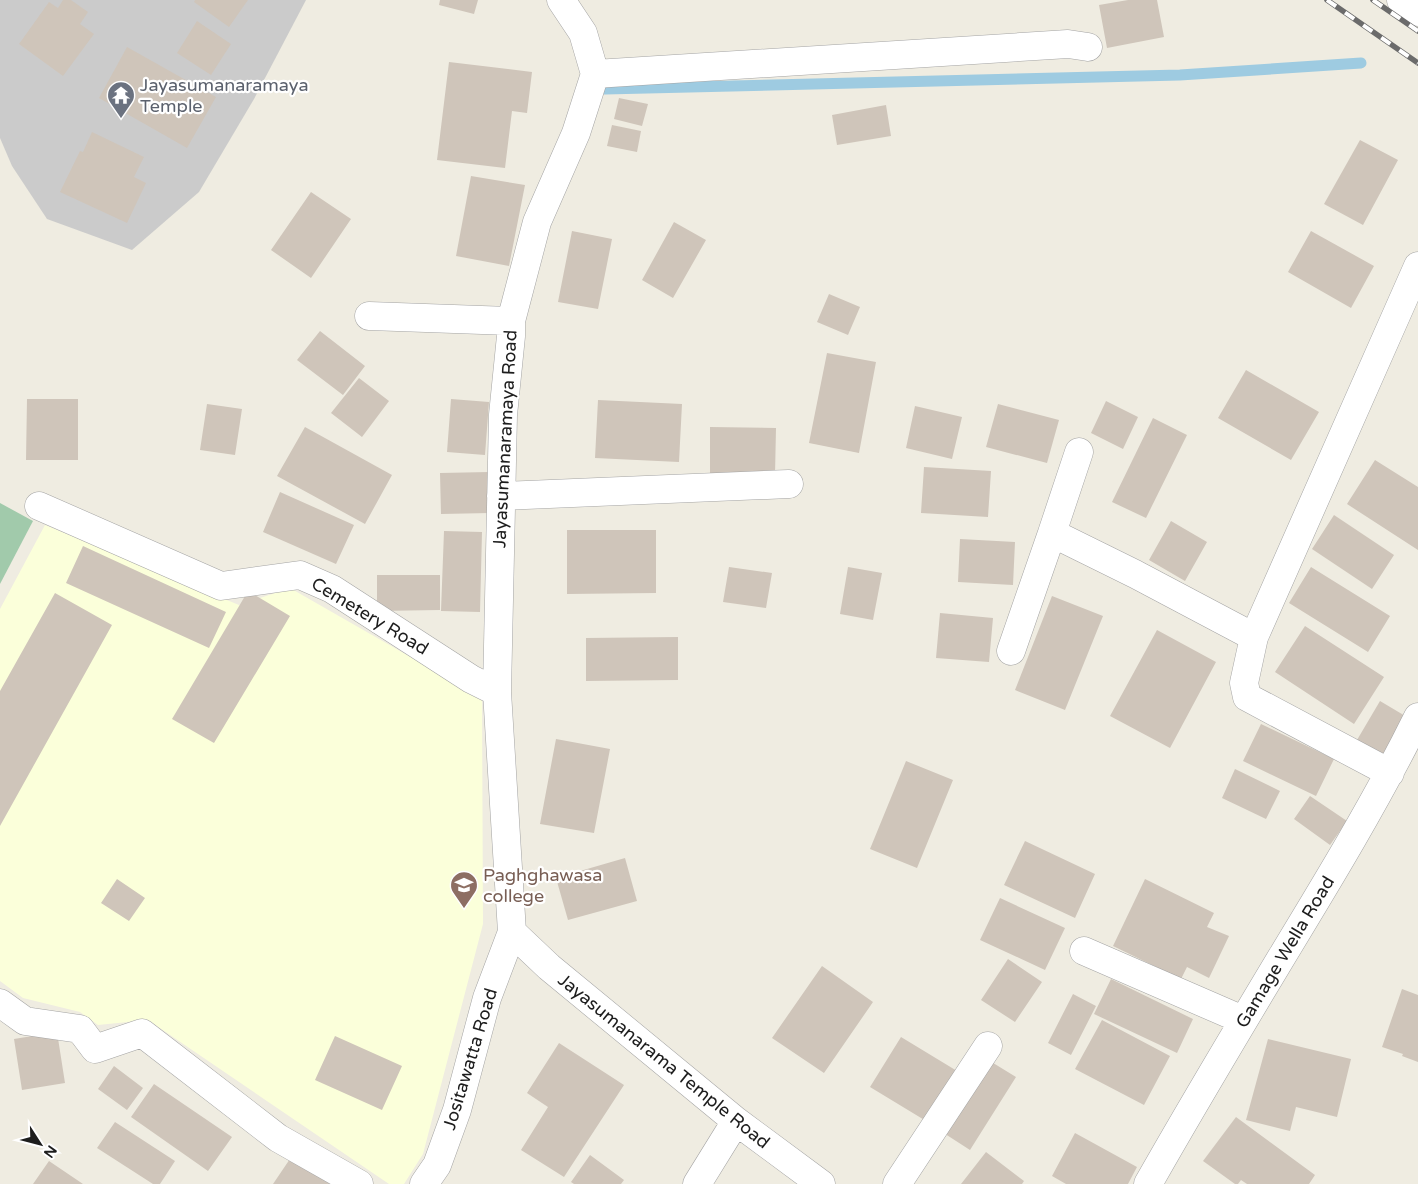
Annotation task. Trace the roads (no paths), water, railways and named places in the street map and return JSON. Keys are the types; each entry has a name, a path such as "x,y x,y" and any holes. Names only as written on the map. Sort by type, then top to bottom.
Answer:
{"street":[{"path":"561,0 583,33 595,74 1068,44 1088,47"},
{"path":"1401,0 1418,12"},
{"name":"Jayasumanaramaya Road","path":"512,932 498,692 503,415 511,321 537,222 576,133 595,74"},
{"path":"1390,773 1247,697 1244,683 1254,637 1418,266"},
{"path":"369,316 511,321"},
{"path":"1011,651 1079,452"},
{"path":"501,496 789,484"},
{"name":"Cemetery Road","path":"40,506 221,586 300,575 332,589 471,678 498,692"},
{"path":"1052,533 1135,574 1254,637"},
{"name":"Gamage Wella Road","path":"1148,1184 1243,1020 1352,839 1390,773 1418,718"},
{"name":"Jayasumanarama Temple Road","path":"512,932 550,967 736,1121 821,1184"},
{"name":"Jositawatta Road","path":"424,1184 437,1165 457,1110 487,998 512,932"},
{"path":"1084,951 1243,1020"},
{"path":"0,1003 25,1021 80,1029 94,1049 142,1033 278,1138 360,1184"},
{"path":"897,1184 988,1046"},
{"path":"697,1184 736,1121"}],"waterway":[{"path":"605,89 1180,75 1361,63"}],"railway":[{"path":"1327,0 1418,63"},
{"path":"1373,0 1418,31"}],"place":[{"name":"Jayasumanaramaya Temple","path":"121,119"},
{"name":"Paghghawasa college","path":"464,909"}]}
